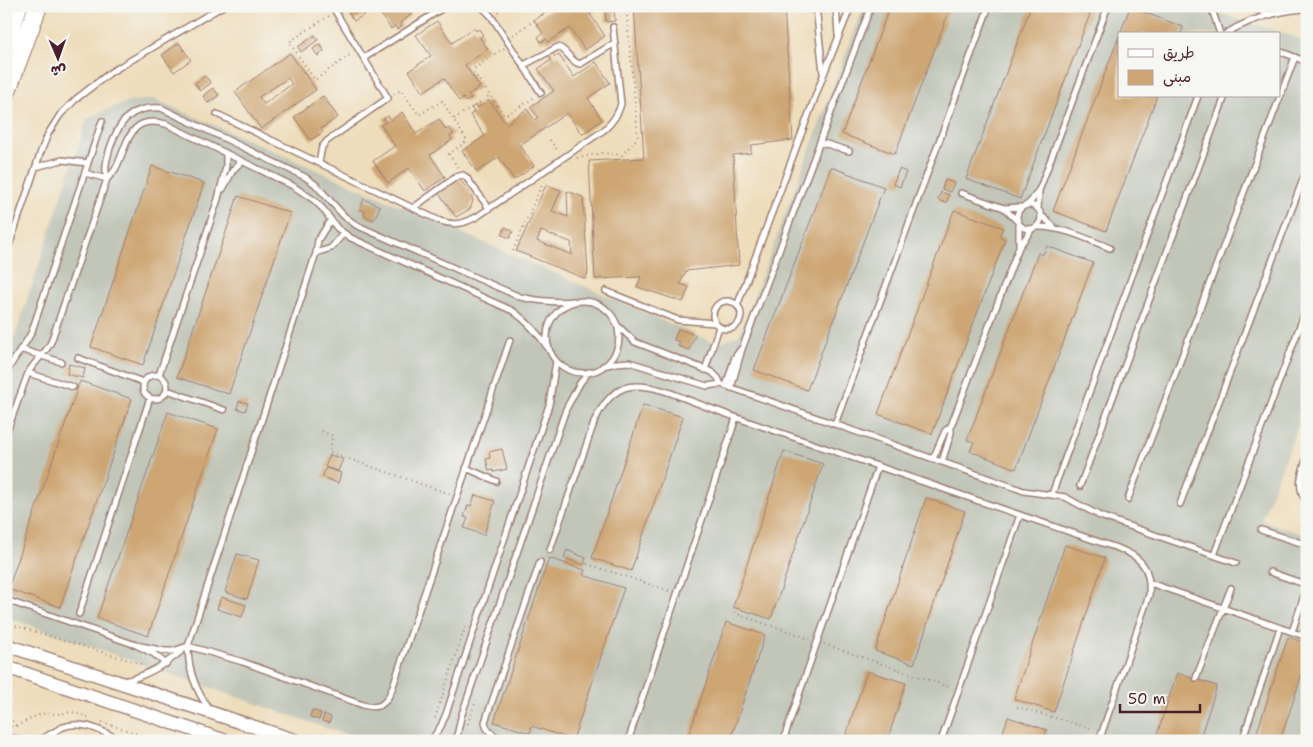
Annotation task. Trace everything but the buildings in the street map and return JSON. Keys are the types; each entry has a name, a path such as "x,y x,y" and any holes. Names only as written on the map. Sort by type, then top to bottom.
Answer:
{"highway":[{"path":"6,43 18,6"},
{"path":"6,93 38,6"}],"street":[{"path":"6,645 297,741"},
{"path":"6,667 226,741"},
{"path":"6,739 18,741"}],"lane":[{"path":"6,255 48,134 60,115 76,99 111,72 223,6"},
{"path":"319,162 322,147 327,141 388,98 332,6"},
{"path":"364,58 446,6"},
{"path":"481,6 492,16 541,93"},
{"path":"816,6 823,76"},
{"path":"836,6 838,38"},
{"path":"737,306 851,6"},
{"path":"726,386 742,349 871,6"},
{"path":"835,424 989,6"},
{"path":"942,462 951,433 951,426 1019,247 1039,224 1040,188 1108,6"},
{"path":"1210,6 1219,32"},
{"path":"1247,6 1270,14"},
{"path":"1295,6 1304,9"},
{"path":"1228,32 1245,22 1270,14 1304,9"},
{"path":"217,114 413,208 450,224 460,225 489,208 604,130 618,114 622,104 614,27"},
{"path":"524,65 558,47 562,48 576,63 580,64 615,43"},
{"path":"1280,51 1307,62"},
{"path":"1128,499 1296,57"},
{"path":"1052,494 1197,98"},
{"path":"1080,486 1224,98"},
{"path":"107,178 105,168 107,157 113,139 126,118 148,107 161,108 305,177 324,193 344,216 370,232 520,297 556,303 588,301 600,305 610,314 625,335 635,342 712,372 726,386"},
{"path":"6,375 12,360 25,344 32,331 102,121"},
{"path":"6,434 28,373 51,342 107,178 117,166 128,137 133,130 140,125 157,121 226,153 304,193 323,209 330,221 344,233 363,244 513,311 527,321 539,334 556,361 566,368 577,372 589,372 616,362 629,362 707,386 726,386 1024,491 1052,494 1072,500 1100,516 1236,563"},
{"path":"820,142 849,151"},
{"path":"159,375 218,199 225,173 226,153"},
{"path":"36,167 62,160 88,162"},
{"path":"218,199 233,170 242,161"},
{"path":"1180,504 1307,169"},
{"path":"85,173 107,178"},
{"path":"413,208 456,177 463,175 489,208"},
{"path":"1019,247 1018,211 1040,188"},
{"path":"960,193 1004,208 1035,206 1046,221 1059,230"},
{"path":"1004,208 1027,229 1044,227 1059,230 1110,248"},
{"path":"213,714 200,697 193,681 188,664 188,646 316,253 318,240 330,221"},
{"path":"316,253 331,248 344,233"},
{"path":"606,291 678,320 717,325 730,329 739,322 740,311 732,302 721,302 713,312 713,318 717,325 705,370"},
{"path":"548,348 547,334 551,319 561,308 574,302"},
{"path":"1214,555 1307,307"},
{"path":"603,366 612,358 617,348 619,337 617,325"},
{"path":"6,600 136,645 165,652 188,646 243,662 372,708 381,705 388,698 392,689 510,340"},
{"path":"20,349 60,362"},
{"path":"78,358 143,382"},
{"path":"431,741 442,726 549,406 556,361"},
{"path":"456,741 461,718 566,409 589,372"},
{"path":"28,373 73,387"},
{"path":"153,374 159,375 164,378 167,390 164,396 157,399 150,398 145,394 143,382 153,374"},
{"path":"550,550 601,407 610,397 621,390 634,386 663,390 736,418 1131,553 1141,561 1150,583 1149,596 1099,741"},
{"path":"167,390 224,410"},
{"path":"80,614 150,398"},
{"path":"628,741 736,418"},
{"path":"933,459 945,431 951,426"},
{"path":"1307,458 1301,474 1300,486 1307,502"},
{"path":"783,741 878,466"},
{"path":"466,468 496,481"},
{"path":"941,741 1020,515"},
{"path":"1261,530 1307,545"},
{"path":"509,741 488,731 485,722 540,562"},
{"path":"1270,572 1307,586 1292,632"},
{"path":"1150,583 1307,638"},
{"path":"1196,678 1231,588"},
{"path":"1242,741 1280,628"},
{"path":"136,645 154,654 166,664"},
{"path":"118,682 138,678 166,664 188,646"},
{"path":"39,741 65,726 75,724 85,725 123,741"},
{"path":"49,735 62,741"}],"path":[{"path":"492,16 506,6"},
{"path":"540,6 545,13 508,41 474,70 474,73 502,114 506,115 541,93"},
{"path":"335,12 289,42 315,80 358,49"},
{"path":"388,98 401,90 419,115 442,101 467,141 449,154 463,175"},
{"path":"454,119 490,96"},
{"path":"550,140 562,157"},
{"path":"322,431 333,436 329,452 457,496"},
{"path":"587,564 677,593"},
{"path":"734,613 959,690"},
{"path":"6,623 157,668"},
{"path":"435,718 466,625"},
{"path":"1017,707 1103,731"},
{"path":"6,713 16,726"}],"shaded area":[{"path":"864,6 1196,6 1278,32 1118,32 1118,98 1280,98 1280,32 1307,41 1307,403 1261,520 1307,536 1307,741 447,741 429,736 419,741 364,741 6,617 6,364 87,119 111,108 132,101 154,99 717,344 740,334"}]}
